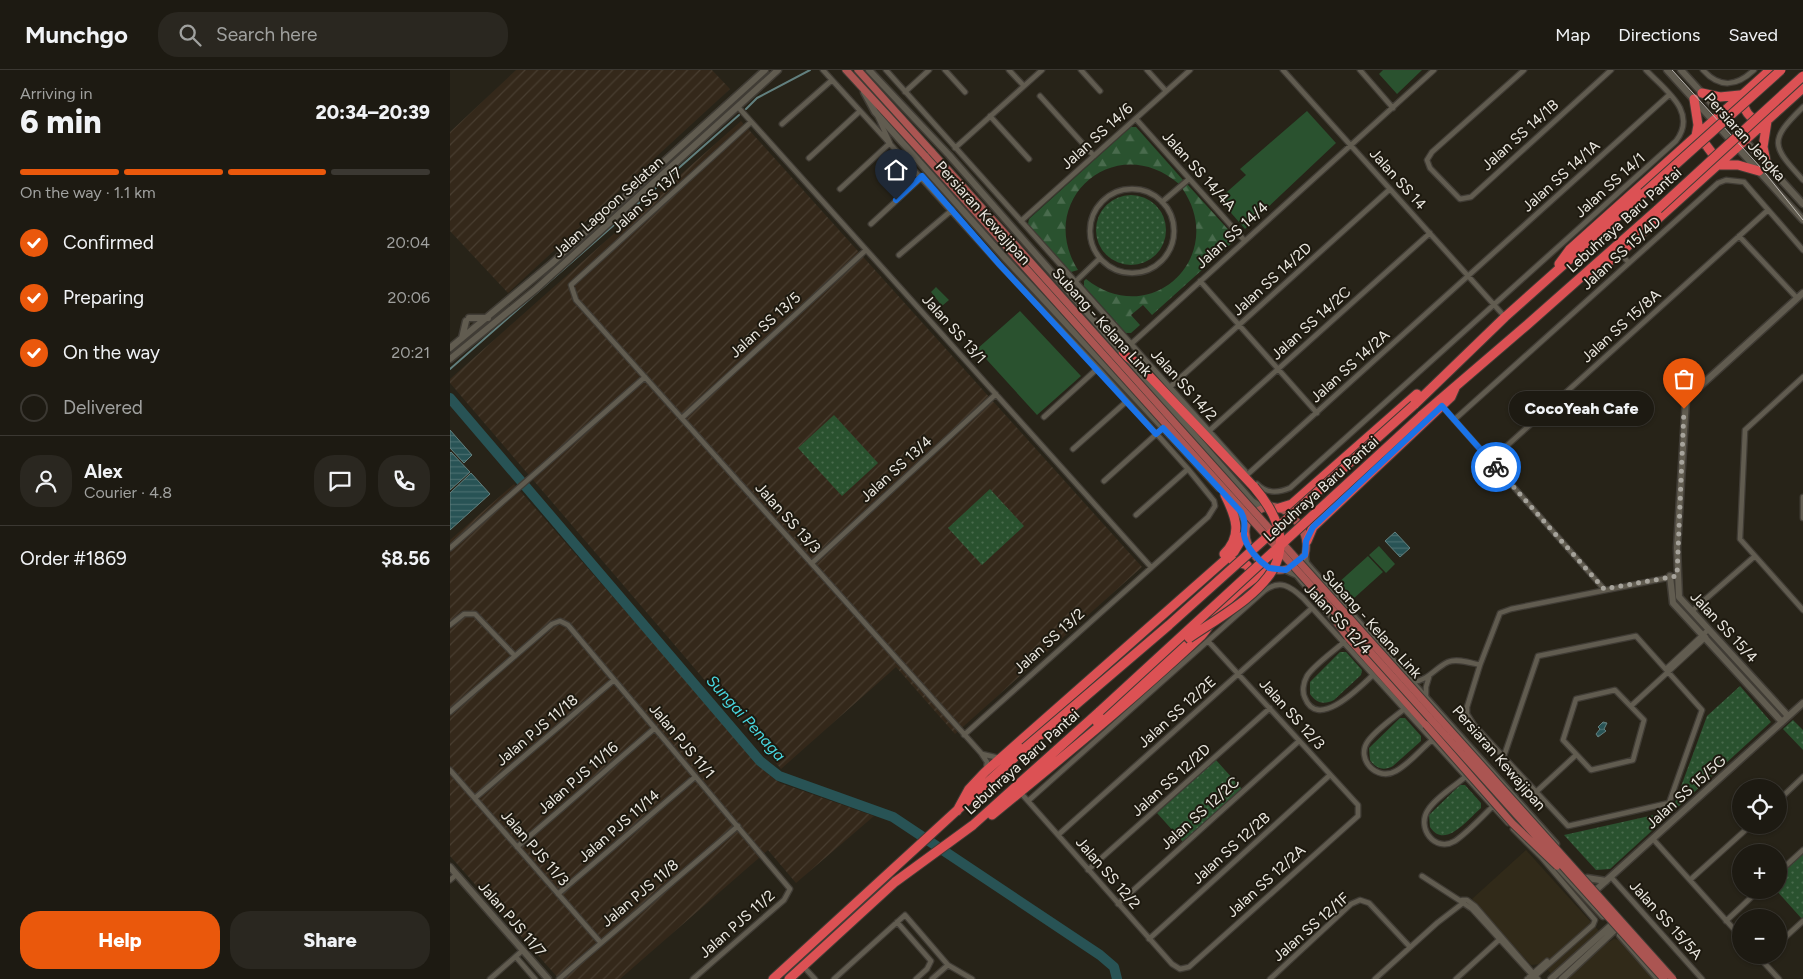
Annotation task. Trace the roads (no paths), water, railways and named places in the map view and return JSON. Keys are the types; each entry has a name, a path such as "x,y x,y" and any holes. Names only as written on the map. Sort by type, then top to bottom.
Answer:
{"highway":[{"path":"1640,185 1770,70"},
{"name":"Lebuhraya Baru Pantai","path":"773,979 1025,748 1176,618 1414,405 1505,317 1547,280 1640,185 1781,70"},
{"name":"Lebuhraya Baru Pantai","path":"789,979 908,871 973,825 1421,416 1567,290 1803,76"},
{"path":"1567,290 1580,285 1620,253 1803,88"},
{"path":"1702,93 1720,97 1743,95"},
{"path":"1743,95 1745,110 1750,117 1762,122 1767,121"},
{"path":"1694,99 1698,125 1694,138"},
{"path":"1718,165 1763,168 1763,147 1767,121"},
{"path":"1694,138 1713,151 1718,160 1718,165"},
{"path":"973,825 988,819 1020,792 1064,754 1141,680 1190,638 1262,587 1274,567 1280,546 1280,532 1272,510 1210,436 1138,363 1123,354"},
{"path":"1279,508 1287,507 1297,500 1437,377 1451,370"},
{"path":"1306,541 1313,527 1318,522 1451,397 1456,385"},
{"path":"1209,574 1216,562 1231,548 1236,534 1234,514 1225,495"},
{"path":"1297,500 1309,518 1318,522"},
{"path":"957,811 969,789 985,772 1221,564 1240,545 1244,535"},
{"path":"1221,564 1234,561 1243,562 1250,570 1249,583"},
{"path":"1064,754 1103,724 1202,634 1220,609 1249,583 1272,569"}],"main road":[{"name":"Jalan Lagoon Selatan","path":"450,348 488,318 687,143 765,70"},
{"name":"Jalan Lagoon Selatan","path":"450,359 536,289 778,70"},
{"name":"Persiaran Kewajipan","path":"846,70 860,85 876,112 1024,279 1241,512 1246,524"},
{"path":"858,70 929,155"},
{"name":"Persiaran Kewajipan","path":"869,70 949,155 1252,502 1263,508"},
{"name":"Persiaran Jengka","path":"1667,70 1694,99 1717,117"},
{"name":"Persiaran Jengka","path":"1681,70 1702,93 1717,117 1763,168 1803,220"},
{"path":"860,85 929,155"},
{"name":"Subang - Kelana Link","path":"929,155 1592,899"},
{"name":"Subang - Kelana Link","path":"929,155 1674,979"},
{"name":"Persiaran Jengka","path":"1763,168 1803,204"},
{"path":"1024,279 1049,296 1056,294 1059,289 1058,280"},
{"name":"Jalan SS 15/4","path":"1782,722 1672,601 1685,402 1803,292"},
{"path":"462,339 468,319 488,318"},
{"path":"1263,508 1279,508 1299,525 1306,541 1305,555 1286,570 1272,569 1251,550 1244,535 1246,524 1263,508"},
{"name":"Persiaran Kewajipan","path":"1305,555 1306,563 1597,889 1674,979"},
{"name":"Persiaran Kewajipan","path":"1286,570 1297,575 1334,619 1658,979"},
{"name":"Jalan SS 15/4","path":"1674,576 1678,595 1788,716"},
{"path":"1334,619 1349,639 1512,823 1592,899 1664,979"},
{"name":"Jalan SS 15/5G","path":"1597,889 1803,703"},
{"name":"Jalan PJS 11/7","path":"450,867 548,979"},
{"path":"1551,979 1600,935 1620,925 1623,921 1582,877 1577,867"},
{"path":"1587,878 1608,879"},
{"path":"1600,935 1605,924 1603,916"},
{"path":"1562,979 1613,927"}],"street":[{"path":"823,70 922,176 999,264 1098,368 1188,469 1136,515"},
{"name":"Jalan SS 14/2","path":"886,70 1170,387 1210,436 1259,487 1271,492 1280,493 1290,488 1494,305"},
{"path":"905,92 929,70"},
{"path":"945,70 965,92"},
{"path":"1009,70 1024,86"},
{"path":"955,148 1042,70"},
{"path":"1081,70 1100,91"},
{"path":"1147,70 1166,91"},
{"name":"Jalan SS 14/6","path":"1021,221 1190,70"},
{"name":"Jalan SS 14","path":"1284,70 1505,317"},
{"path":"1360,70 1392,108"},
{"name":"Jalan SS 14/4","path":"1131,344 1434,70"},
{"name":"Jalan SS 14/1B","path":"1524,70 1432,152 1427,160 1430,168 1460,199 1471,197 1611,70"},
{"name":"Jalan SS 14/1","path":"1494,305 1640,185 1684,131 1685,120 1682,109 1646,70"},
{"path":"1703,70 1716,82 1730,83 1742,81 1754,70"},
{"path":"782,124 832,80"},
{"path":"1040,96 1094,156"},
{"name":"Jalan SS 14/1A","path":"1468,276 1669,96"},
{"name":"Jalan SS 13/1","path":"738,107 1151,567"},
{"path":"1803,108 1783,127 1778,140 1780,154 1803,180"},
{"path":"809,158 860,111"},
{"path":"876,112 890,143"},
{"path":"990,116 1029,159"},
{"name":"Jalan SS 14/4A","path":"1136,119 1244,240"},
{"name":"Jalan SS 13/7","path":"576,300 571,285 751,122"},
{"path":"840,189 890,143"},
{"path":"871,224 922,176"},
{"path":"1162,202 1189,179"},
{"name":"Jalan SS 15/4D","path":"1454,420 1718,183 1726,180 1744,182 1803,250"},
{"path":"1133,189 1149,193 1162,202 1169,211 1173,223 1173,235 1170,247 1160,261 1144,270 1132,272 1120,271 1109,266 1100,258 1092,244 1090,228 1092,218 1104,200 1112,194 1133,189"},
{"name":"Jalan SS 14/2D","path":"1170,387 1390,189"},
{"path":"899,255 952,210"},
{"name":"Jalan SS 15/8A","path":"1490,461 1768,210"},
{"name":"Jalan SS 14/2C","path":"1210,436 1278,370 1430,233"},
{"path":"1739,236 1797,298"},
{"name":"Jalan SS 13/5","path":"682,418 866,250"},
{"path":"1620,253 1629,263"},
{"path":"1075,282 1100,258"},
{"name":"Jalan SS 14/2A","path":"1248,474 1468,276"},
{"path":"1200,281 1316,413"},
{"name":"Jalan SS 13/3","path":"576,300 981,753 987,762 985,772"},
{"path":"1044,417 1098,368"},
{"path":"1803,377 1745,430 1740,540 1803,610"},
{"path":"450,548 645,378"},
{"name":"Jalan SS 13/4","path":"812,563 996,394"},
{"path":"1073,449 1127,401"},
{"path":"1442,406 1604,589"},
{"path":"1104,481 1163,428"},
{"path":"1329,454 1338,463"},
{"name":"Jalan SS 13/2","path":"964,734 1208,518 1215,506 1212,496 1188,469"},
{"path":"1803,497 1803,518"},
{"path":"1692,611 1755,556"},
{"path":"1504,756 1538,656 1636,636 1702,710 1669,803 1568,826 1474,725 1467,714 1468,700 1500,613 1604,589 1674,576"},
{"name":"Jalan SS 12/4","path":"1028,801 1270,586 1285,584 1291,587 1344,642 1431,741 1539,856 1594,920 1593,924 1535,976"},
{"name":"Jalan SS 12/2E","path":"1058,835 1312,608"},
{"path":"450,625 464,614 475,614 515,656 450,712"},
{"name":"Jalan PJS 11/1","path":"515,656 552,624 560,622 568,626 788,886"},
{"path":"1631,706 1710,631"},
{"name":"Jalan SS 12/3","path":"1208,640 1358,805"},
{"path":"1344,642 1307,675 1303,689 1306,700 1316,709 1324,710 1337,706 1373,675"},
{"path":"1413,682 1422,681 1447,662 1454,660 1480,665"},
{"path":"1426,697 1426,687 1430,676"},
{"name":"Jalan PJS 11/18","path":"475,798 614,680"},
{"path":"1615,690 1631,706 1644,720 1631,761 1591,770 1563,740 1576,699 1615,690"},
{"name":"Jalan SS 12/2D","path":"1088,870 1270,708"},
{"path":"1403,710 1368,741 1364,754 1368,765 1375,771 1385,774 1396,772 1431,741"},
{"name":"Jalan PJS 11/16","path":"517,847 655,728"},
{"name":"Jalan SS 12/2C","path":"1118,904 1299,741"},
{"path":"981,753 991,758 1001,758"},
{"path":"1536,792 1576,755"},
{"name":"Jalan PJS 11/3","path":"450,770 601,943"},
{"name":"Jalan SS 12/2B","path":"1149,939 1330,775"},
{"name":"Jalan PJS 11/14","path":"558,894 696,776"},
{"path":"1465,777 1429,808 1424,817 1424,828 1429,838 1438,842 1455,841 1492,807"},
{"path":"1787,793 1803,778"},
{"name":"Jalan SS 12/2","path":"1020,792 1149,939 1172,964 1180,969"},
{"path":"1485,799 1491,793"},
{"name":"Jalan SS 12/2A","path":"1180,969 1188,967 1358,816 1358,805"},
{"name":"Jalan PJS 11/8","path":"559,979 738,826"},
{"path":"1690,880 1741,834"},
{"path":"1653,839 1732,927"},
{"path":"1787,865 1803,850"},
{"path":"450,880 456,875"},
{"path":"1422,876 1468,906 1501,938 1535,976 1527,979"},
{"name":"Jalan SS 15/5A","path":"1608,879 1702,979"},
{"name":"Jalan PJS 11/2","path":"693,979 784,900 789,893 788,886"},
{"path":"1726,921 1750,899"},
{"name":"Jalan SS 12/1F","path":"1270,979 1351,904 1360,900 1369,903 1410,947"},
{"path":"1375,979 1462,902"},
{"path":"834,979 905,915 948,965 972,979"},
{"path":"1787,935 1803,921"},
{"path":"897,922 931,962 927,969 916,979"},
{"path":"1456,979 1501,938"},
{"path":"490,979 523,950"},
{"name":"Jalan PJS 11/7","path":"516,957 536,979"},
{"path":"1765,964 1779,979"},
{"path":"932,979 948,965"},
{"path":"803,966 815,979"}],"water":[{"path":"450,430 472,455 464,463 450,448"},
{"path":"450,453 470,472 450,490"},
{"path":"471,473 490,494 450,530 450,493"},
{"path":"1395,532 1410,548 1400,557 1385,541"},
{"path":"1603,722 1607,723 1604,729 1606,731 1598,737 1596,734 1600,729 1598,727"}],"waterway":[{"path":"746,109 757,98 810,70"},
{"path":"450,369 739,115"},
{"name":"Sungai Penaga","path":"450,398 760,761 779,776 893,817 1100,955 1114,967 1117,979"}],"tram line":[{"path":"1672,70 1762,169 1803,220"}],"place":[{"name":"CocoYeah Cafe","path":"1684,409"}]}
